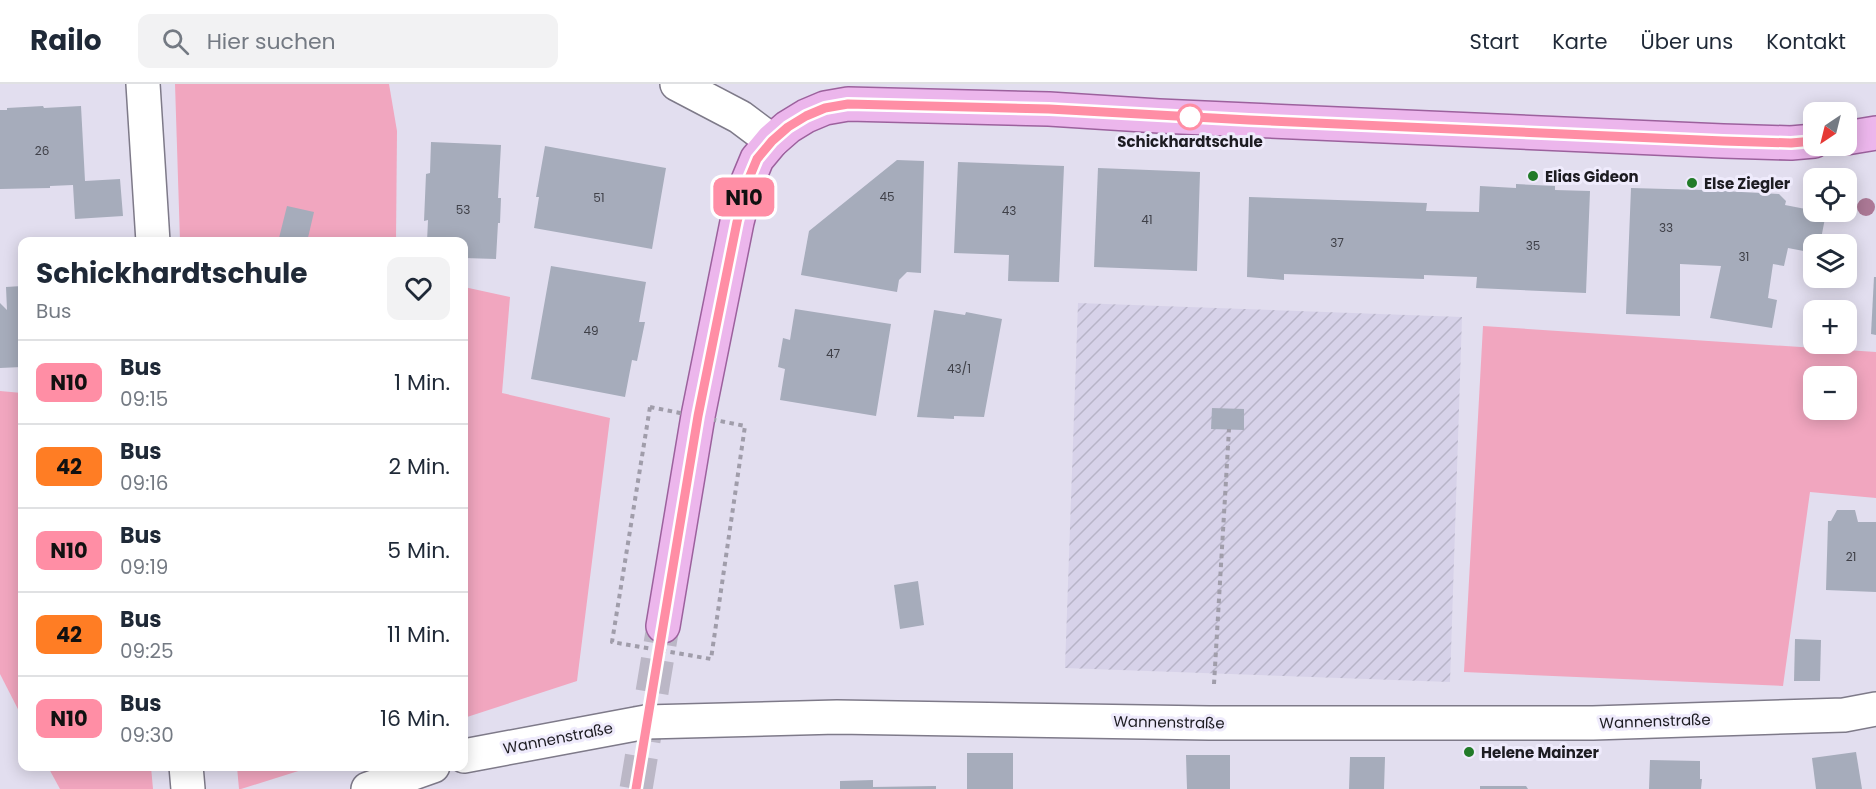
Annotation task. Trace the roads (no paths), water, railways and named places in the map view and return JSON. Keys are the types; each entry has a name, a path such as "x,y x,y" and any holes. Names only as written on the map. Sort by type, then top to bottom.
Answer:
{"main road":[{"path":"661,638 698,416 747,183 757,159 772,141 788,127 806,116 825,108 848,104 1049,109 1723,141 1803,142"},
{"path":"1857,136 1876,133"}],"street":[{"path":"143,84 153,237"},
{"path":"676,84 740,117 772,141"},
{"name":"Wannenstraße","path":"468,755 646,722 837,717 1209,723 1593,723 1845,715 1876,708"},
{"path":"186,771 188,789"},
{"path":"368,789 419,771"}],"tunnel":[{"path":"636,789 663,626"}],"place":[{"name":"Schickhardtschule","path":"1190,117"},
{"name":"Elias Gideon","path":"1533,176"},
{"name":"Else Ziegler","path":"1692,183"},
{"name":"Helene Mainzer","path":"1469,752"}]}
